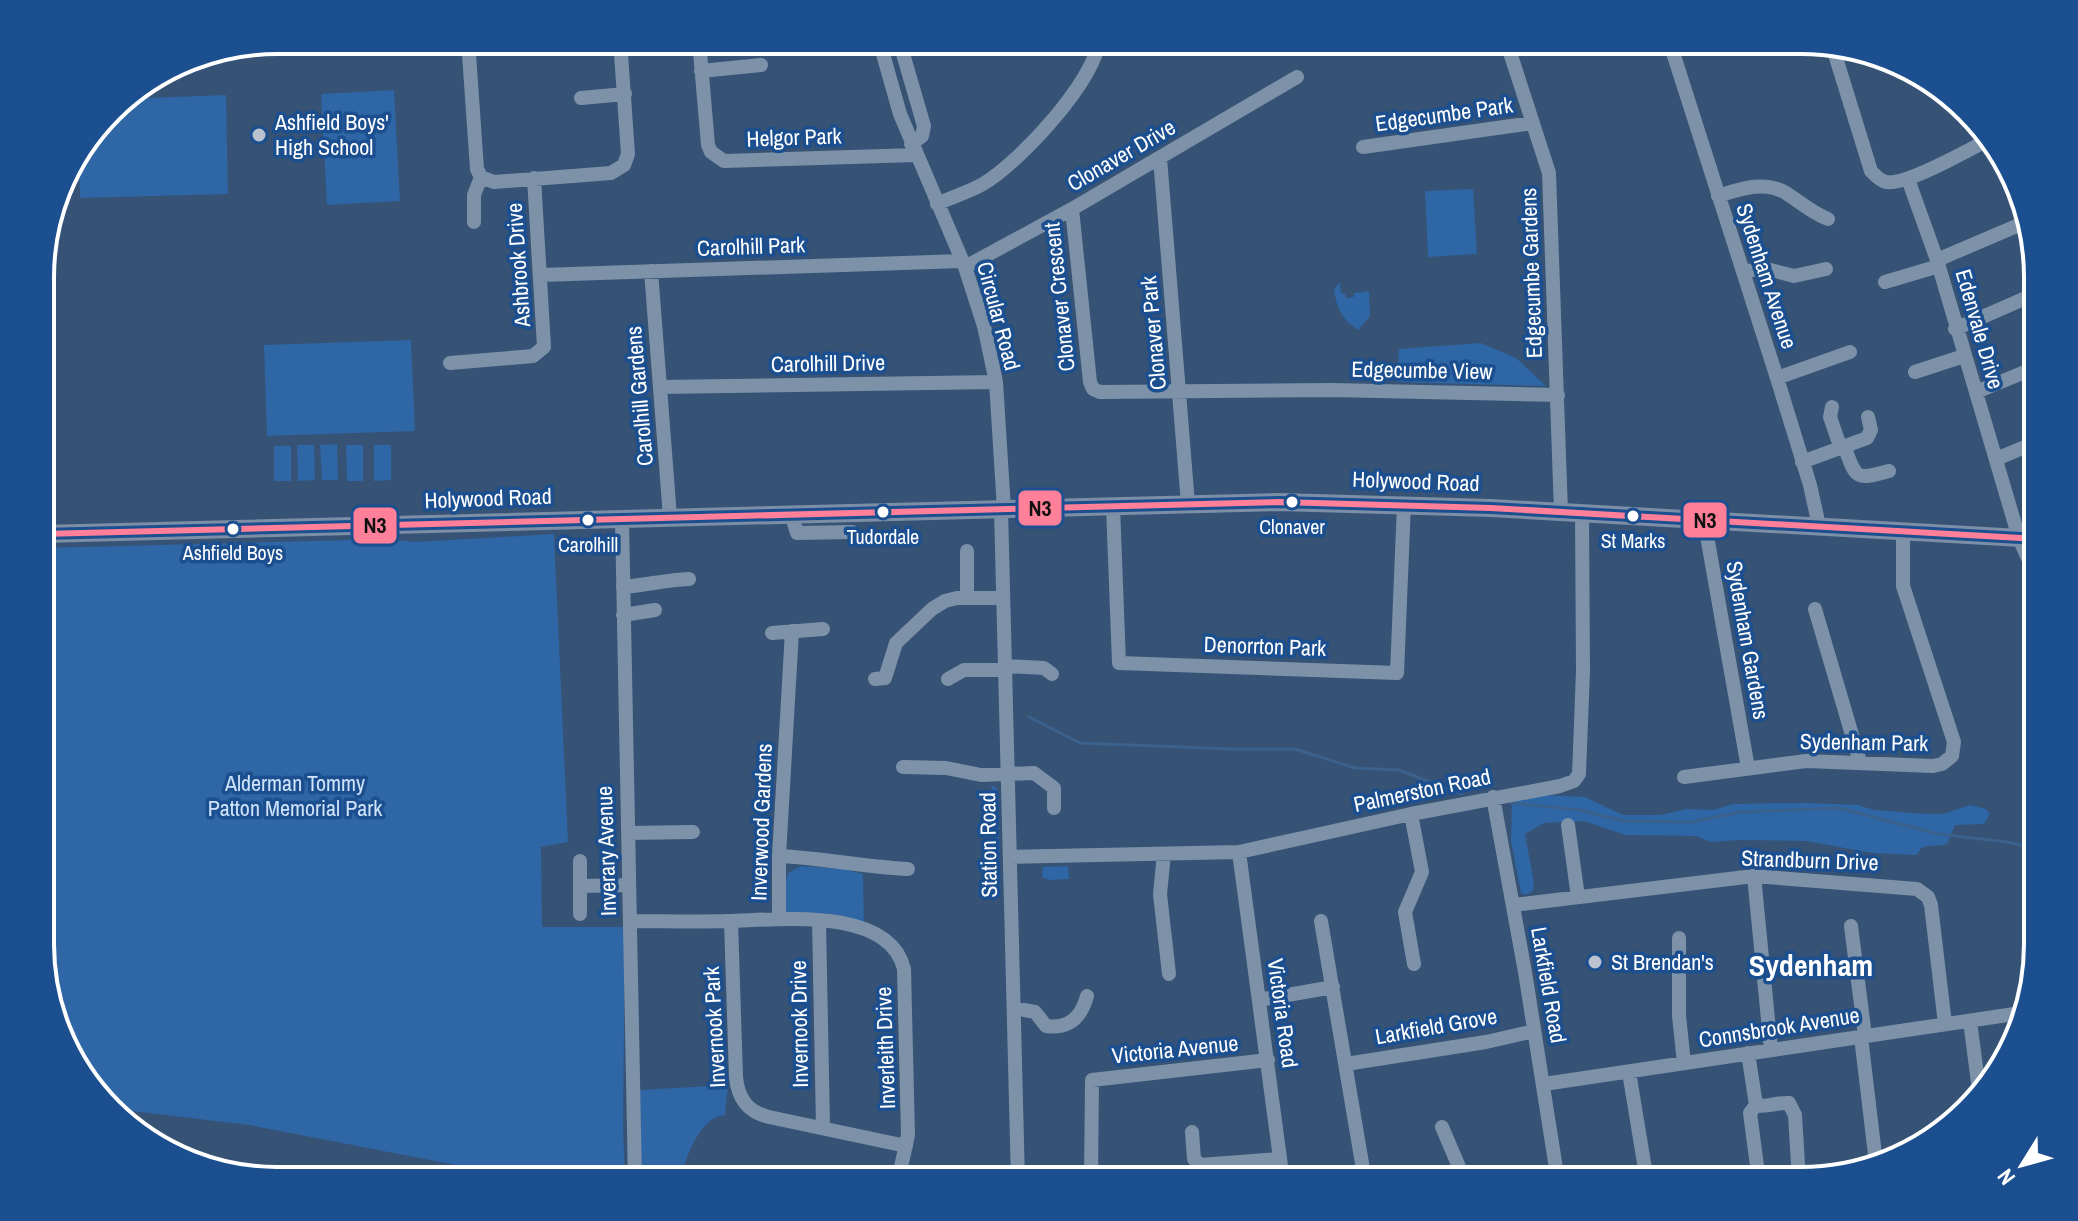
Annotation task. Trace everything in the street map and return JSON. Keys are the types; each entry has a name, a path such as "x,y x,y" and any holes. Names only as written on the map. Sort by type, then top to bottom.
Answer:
{"main road":[{"name":"Holywood Road","path":"54,534 1188,504 1404,504 2024,539"}],"street":[{"path":"469,54 477,164 481,177 474,195 474,222"},
{"path":"481,177 494,182 611,173 621,169 628,154 621,54"},
{"name":"Helgor Park","path":"700,54 708,145 711,152 724,161 914,150"},
{"name":"Circular Road","path":"882,54 914,150 963,264 984,326 996,382 1002,509"},
{"path":"903,54 924,126 914,150"},
{"path":"937,204 983,184 1021,154 1087,74 1096,54"},
{"name":"Edgecumbe Gardens","path":"1510,54 1549,173 1561,512"},
{"name":"Sydenham Avenue","path":"1673,54 1777,378 1819,526"},
{"path":"1836,57 1871,171 1886,182 1908,179 1980,144"},
{"path":"701,71 761,65"},
{"name":"Clonaver Drive","path":"963,264 1072,209 1297,77"},
{"path":"581,98 625,94"},
{"name":"Edgecumbe Park","path":"1363,147 1532,123"},
{"name":"Clonaver Park","path":"1160,158 1188,504"},
{"name":"Ashbrook Drive","path":"450,363 529,356 541,351 545,342 534,178"},
{"name":"Edenvale Drive","path":"1908,179 1938,263 1955,329 1996,459 2024,529"},
{"path":"1718,196 1768,186 1787,193 1815,214 1828,219"},
{"name":"Clonaver Crescent","path":"1072,209 1093,389 1100,392 1180,390"},
{"path":"1885,282 1938,263 2018,226"},
{"name":"Carolhill Park","path":"541,275 963,264"},
{"path":"1743,272 1763,268 1794,276 1826,269"},
{"name":"Carolhill Gardens","path":"651,271 670,517"},
{"path":"1955,329 2024,299"},
{"path":"1777,378 1850,352"},
{"path":"1915,372 1964,356"},
{"path":"1976,392 2024,372"},
{"name":"Carolhill Drive","path":"660,387 996,382"},
{"name":"Edgecumbe View","path":"1180,390 1558,395"},
{"path":"1832,407 1830,417 1857,476 1865,478 1889,471"},
{"path":"1802,462 1861,442 1870,434 1868,417"},
{"path":"1996,459 2024,447"},
{"name":"Denorrton Park","path":"1113,506 1119,663 1397,673 1404,504"},
{"name":"Station Road","path":"1002,509 1018,1167"},
{"name":"Palmerston Road","path":"1010,857 1239,852 1574,781 1579,774 1583,671 1582,513"},
{"path":"791,514 797,533 852,532"},
{"name":"Inverary Avenue","path":"622,519 635,1167"},
{"name":"Sydenham Gardens","path":"1704,519 1748,768"},
{"name":"Sydenham Park","path":"1684,777 1806,761 1933,766 1948,761 1954,750 1954,742 1903,586 1903,532"},
{"path":"967,551 967,598"},
{"path":"623,587 649,585 657,580 689,579"},
{"path":"875,679 885,678 896,643 945,601 1003,598"},
{"path":"1815,609 1860,762"},
{"path":"623,615 655,610"},
{"path":"772,633 823,629"},
{"name":"Inverwood Gardens","path":"779,919 780,728 792,631"},
{"path":"948,679 964,670 1005,668 1044,668 1052,674"},
{"path":"911,772 946,768 981,775 1034,773 1054,788 1054,808"},
{"name":"Larkfield Road","path":"1493,797 1556,1167"},
{"path":"1411,814 1422,872 1405,912 1414,964"},
{"path":"1568,825 1578,897"},
{"path":"628,833 693,832"},
{"name":"Victoria Road","path":"1239,852 1280,1167"},
{"path":"1164,854 1160,894 1169,974"},
{"path":"779,856 908,869"},
{"path":"580,861 580,914"},
{"path":"1754,876 1771,1050"},
{"name":"Strandburn Drive","path":"1513,905 1754,876 1911,887 1923,892 1931,905 1945,1024"},
{"path":"580,886 629,885"},
{"name":"Inverleith Drive","path":"630,921 819,920 869,932 890,942 902,960 909,1122 901,1167"},
{"name":"Invernook Drive","path":"819,920 823,1127"},
{"name":"Invernook Park","path":"731,921 736,1077 740,1096 753,1112 760,1115 906,1146"},
{"path":"1321,921 1363,1167"},
{"path":"1851,926 1875,1154"},
{"path":"1679,938 1679,1016 1684,1063"},
{"path":"1259,1000 1333,987"},
{"path":"1014,1008 1029,1009 1046,1026 1057,1027 1068,1025 1088,1006"},
{"name":"Connsbrook Avenue","path":"1544,1084 2012,1014"},
{"path":"1970,1021 1978,1080"},
{"name":"Larkfield Grove","path":"1346,1064 1534,1031"},
{"path":"1748,1053 1756,1105 1750,1113 1757,1167"},
{"name":"Victoria Avenue","path":"1091,1167 1092,1080 1268,1060"},
{"path":"1629,1072 1645,1167"},
{"path":"1756,1105 1763,1107 1782,1102 1793,1107 1798,1167"},
{"path":"1442,1127 1459,1167"},
{"path":"1192,1132 1193,1155 1200,1165 1279,1159"}],"green space":[{"path":"394,90 400,201 327,205 321,94"},
{"path":"226,95 228,194 80,198 79,174 84,165 109,130 145,98"},
{"path":"1473,189 1477,254 1428,257 1425,191"},
{"path":"1340,282 1341,293 1346,298 1354,297 1354,293 1369,291 1370,316 1358,330 1338,307 1334,289"},
{"path":"411,340 415,431 267,436 264,345"},
{"path":"1481,343 1516,358 1546,386 1397,382 1399,349"},
{"path":"337,444 338,480 322,480 320,445"},
{"path":"297,445 314,445 315,480 298,481"},
{"path":"346,445 363,445 363,481 347,481"},
{"path":"374,445 391,445 391,480 374,481"},
{"path":"274,446 291,446 291,481 274,481"},
{"name":"Alderman Tommy Patton Memorial Park","path":"554,534 568,842 541,847 542,927 625,927 624,1167 466,1167 249,1125 129,1111 92,1068 66,1016 58,988 54,944 54,548 388,539 414,542"},
{"path":"990,785 997,788 1000,853 995,852 993,790"},
{"path":"1544,795 1585,797 1623,815 1660,815 1687,809 1714,810 1732,804 1808,803 1858,805 1874,810 1928,814 1943,814 1970,805 1986,809 1990,814 1984,824 1955,825 1947,844 1921,848 1917,855 1872,853 1806,841 1711,842 1696,836 1625,835 1584,821 1544,823 1525,834 1534,883 1533,891 1526,895 1521,893 1511,841 1512,798"},
{"path":"801,866 863,874 864,924 830,915 785,912 788,873"},
{"path":"1068,866 1069,879 1049,880 1042,877 1043,867"},
{"path":"728,1085 725,1115 716,1117 701,1131 684,1167 643,1167 640,1090"}],"waterway":[{"path":"1029,717 1080,743 1295,749 1355,768 1399,770 1462,794"},
{"path":"1511,803 1579,810 1623,821 1692,822 1740,812 1839,808 1938,834 2024,846"}],"transit line":[{"name":"N3","path":"54,534 1279,502 1491,508 2024,538"}],"place":[{"name":"Ashfield Boys' High School","path":"259,135"},
{"name":"Clonaver","path":"1292,502"},
{"name":"Tudordale","path":"883,512"},
{"name":"St Marks","path":"1633,516"},
{"name":"Carolhill","path":"588,520"},
{"name":"Ashfield Boys","path":"233,529"},
{"name":"St Brendan's","path":"1595,962"}],"district":[{"name":"Sydenham","path":"1811,966"}]}
